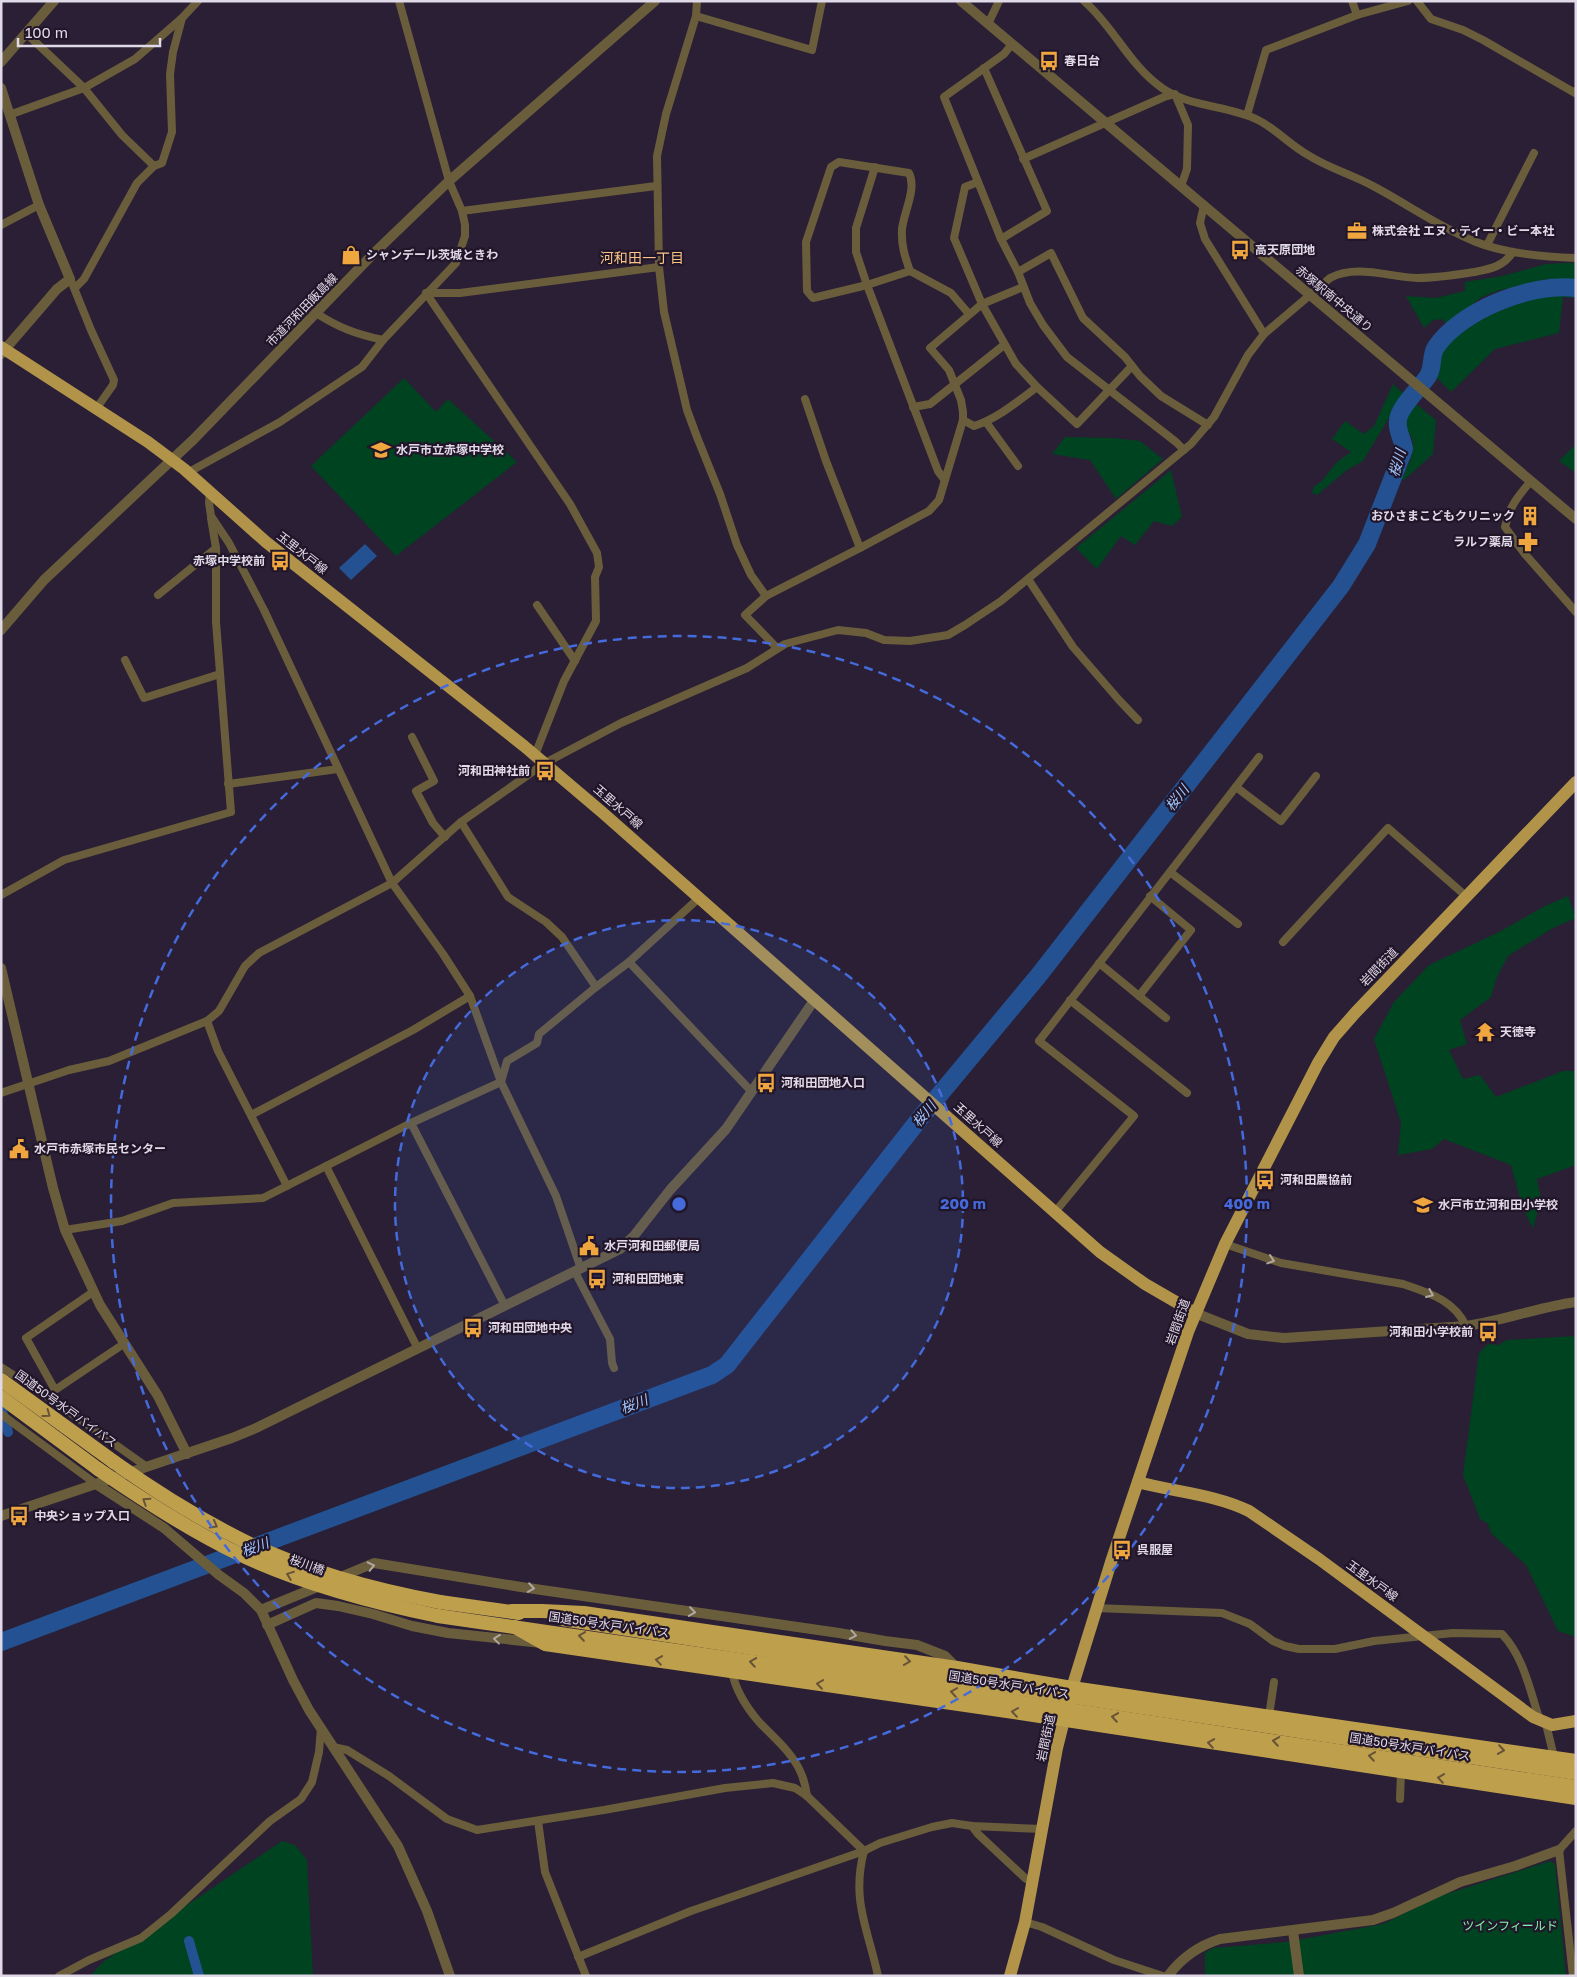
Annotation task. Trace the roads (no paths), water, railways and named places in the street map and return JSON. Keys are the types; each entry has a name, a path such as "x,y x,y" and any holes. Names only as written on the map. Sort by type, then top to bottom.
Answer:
{"highway":[{"name":"国道50号水戸バイパス","path":"1,1380 114,1462"},
{"name":"桜川橋","path":"1,1397 98,1469 159,1509 207,1537 265,1565 360,1599 439,1609"},
{"name":"桜川橋","path":"114,1462 167,1498 249,1544 305,1566 439,1609"},
{"name":"国道50号水戸バイパス","path":"439,1609 512,1612 802,1663 1325,1742 1576,1773"},
{"name":"国道50号水戸バイパス","path":"439,1609 515,1627 802,1663"},
{"path":"512,1612 584,1613 957,1668 1072,1688 1576,1761"},
{"path":"515,1627 545,1644 1575,1797"},
{"name":"国道50号水戸バイパス","path":"1325,1742 1575,1797"}],"main road":[{"name":"玉里水戸線","path":"2,350 96,408 189,472 266,542 540,759 700,897 1055,1212 1120,1267 1176,1304 1195,1313"},
{"name":"岩間街道","path":"1010,1976 1026,1922 1042,1829 1072,1688 1096,1608 1195,1313 1225,1244 1318,1063 1334,1037 1369,997 1576,782"},
{"name":"玉里水戸線","path":"1138,1482 1217,1500 1249,1511 1319,1559 1543,1722"},
{"path":"1543,1722 1557,1725 1576,1721"}],"street":[{"path":"1,62 54,1"},
{"path":"2,350 57,289 84,279 137,184 154,166 162,163 172,132 170,74 172,52 182,18 190,5 198,1"},
{"path":"189,472 280,422 362,367 382,340 456,263 465,236 462,211 449,181 399,1"},
{"name":"市道河和田飯島線","path":"1,630 50,574 172,459 374,253 449,181 656,1"},
{"path":"697,1 696,16 664,118 657,156 656,186 659,267 664,312 687,410 720,494 737,545 751,575 766,596"},
{"path":"696,16 812,50 822,1"},
{"name":"赤塚駅南中央通り","path":"961,1 1576,519"},
{"path":"988,24 999,1"},
{"path":"1084,1 1105,22 1135,64 1163,89 1197,103 1247,115 1260,121 1309,156 1351,174 1435,222 1477,242 1513,252 1576,258"},
{"path":"1352,1 1357,15"},
{"path":"1247,115 1266,50 1357,15 1408,1"},
{"path":"1417,1 1431,19 1463,30 1575,93 1576,91"},
{"path":"9,115 84,88 135,59 182,18"},
{"path":"26,34 84,88 122,135 154,166"},
{"path":"1012,44 1004,54 944,97 1001,239 1018,272 1023,287 1055,343 1067,356 1184,450"},
{"path":"984,68 1047,211 1001,239"},
{"path":"1,88 39,205 114,380 113,385 96,408"},
{"path":"1023,159 1164,97 1175,94"},
{"path":"1175,94 1188,125 1187,170 1181,186"},
{"path":"1487,244 1534,152"},
{"path":"910,271 867,285 813,298 807,291 806,242 831,167 839,162 909,173 913,181 902,228 902,248 910,271 951,293 969,314"},
{"path":"875,167 856,228 856,252 913,407 938,471 944,479"},
{"path":"978,182 965,187 954,238 982,304 1016,364 1077,424 1132,366"},
{"path":"462,211 656,186"},
{"path":"1,226 39,205"},
{"path":"1204,205 1200,223 1205,239 1264,334"},
{"path":"1,1093 69,1070 109,1061 207,1021 219,1011 245,966 259,953 392,883 461,822 540,759 747,668 778,648 803,638 838,630 866,633 884,640 910,641 948,635 982,615 1184,450 1214,417 1248,355 1264,334 1330,278 1344,272 1354,271 1416,278 1441,277 1501,266 1513,252"},
{"path":"1018,272 1051,253 1083,318 1125,356 1140,376 1161,396 1208,425"},
{"path":"426,293 460,294 659,267"},
{"path":"778,648 745,615 766,596 929,511 939,500 963,420 963,412 948,370 930,348 982,304 1023,287"},
{"path":"426,293 570,504 597,553 599,567 595,577 596,621 564,681 540,759"},
{"path":"316,313 335,325 355,334 382,340"},
{"path":"913,407 930,404 1004,345"},
{"path":"963,420 974,426 986,422 1010,407 1037,386"},
{"path":"805,398 826,461 860,548"},
{"path":"986,422 1018,466"},
{"path":"1531,481 1514,502 1508,513 1506,527 1524,553 1576,612"},
{"path":"1,895 64,860 231,812 216,622 216,548 209,503 210,491"},
{"path":"211,516 229,543 264,610 392,883 443,954 470,996 501,1082 556,1196 578,1270 610,1339 614,1368"},
{"path":"158,595 216,548"},
{"path":"1028,579 1073,647 1118,700 1138,720"},
{"path":"537,605 575,661"},
{"path":"125,660 144,698 220,674"},
{"path":"412,738 434,781 416,791 433,823 444,837"},
{"path":"1055,1212 1134,1116 1039,1041 1258,757"},
{"path":"228,784 338,769"},
{"path":"1236,786 1281,821 1316,776"},
{"path":"461,822 508,897 546,922 562,937 596,987"},
{"path":"1284,942 1388,828 1466,897"},
{"path":"1170,872 1238,924"},
{"path":"1139,996 1191,930 1150,896"},
{"path":"65,1230 122,1221 173,1203 263,1198 411,1123 501,1082 507,1061 537,1043 539,1034 629,962 700,897"},
{"path":"629,962 751,1092"},
{"path":"1099,963 1166,1018"},
{"path":"1,968 53,1188 65,1230 93,1292 168,1413 187,1454"},
{"path":"251,1115 413,1030 470,996"},
{"path":"1,1516 187,1454 256,1428 612,1254 633,1237 670,1190 718,1139 815,999"},
{"path":"1070,1000 1187,1093"},
{"path":"207,1021 218,1051 287,1186"},
{"path":"411,1123 505,1306"},
{"path":"326,1166 418,1349"},
{"path":"1225,1244 1281,1263 1403,1284 1450,1305 1461,1314 1466,1326"},
{"path":"93,1292 26,1338 55,1390 125,1343"},
{"path":"1195,1313 1243,1332 1268,1338 1311,1338 1484,1324 1553,1305 1576,1302"},
{"path":"1,1366 147,1467"},
{"path":"1,1414 96,1484 164,1528 219,1575 244,1593 261,1610 293,1680 321,1728 398,1846 427,1911 450,1976"},
{"path":"261,1610 374,1563 839,1633 885,1642 917,1645 945,1656 957,1668"},
{"path":"267,1624 316,1603 338,1606 412,1626 448,1633 545,1644"},
{"path":"1096,1608 1222,1613 1250,1624 1273,1641 1299,1649 1335,1649 1374,1641 1454,1633 1502,1634 1512,1644 1520,1659 1554,1758"},
{"path":"732,1671 735,1685 759,1722 769,1730 802,1773 807,1796"},
{"path":"1269,1716 1274,1682"},
{"path":"59,1976 89,1960 141,1938 171,1914 270,1821 301,1799 312,1782 319,1752 321,1728"},
{"path":"333,1746 347,1750 389,1776 447,1819 477,1830 754,1783 784,1784 795,1788 807,1796 864,1851"},
{"path":"1400,1799 1401,1772"},
{"path":"538,1821 545,1872 586,1976"},
{"path":"578,1957 691,1911 864,1851 880,1843 932,1827 952,1823 972,1826 1042,1829"},
{"path":"972,1826 1033,1883"},
{"path":"1168,1976 1180,1961 1192,1951 1208,1943 1220,1939 1373,1920 1393,1913 1460,1882 1515,1866 1559,1850 1576,1831"},
{"path":"1559,1850 1573,1976"},
{"path":"864,1851 859,1870 859,1899 863,1925 878,1976"},
{"path":"1026,1922 1042,1927 1114,1960 1163,1976"},
{"path":"1293,1931 1298,1976"}],"water":[{"path":"365,544 377,556 351,580 339,568"}],"waterway":[{"name":"桜川","path":"1,1642 712,1375 727,1365 921,1117 1039,975 1341,586 1367,544 1404,449 1398,427 1399,415 1406,403 1428,376 1436,347 1462,321 1499,301 1540,289 1576,288"},
{"path":"2,1411 8,1432"},
{"path":"189,1941 199,1976"}],"place":[{"name":"春日台","path":"1049,61"},
{"name":"株式会社 エヌ・ティー・ビー本社","path":"1357,231"},
{"name":"高天原団地","path":"1240,250"},
{"name":"シャンデール茨城ときわ","path":"351,255"},
{"name":"水戸市立赤塚中学校","path":"381,450"},
{"name":"おひさまこどもクリニック","path":"1530,516"},
{"name":"ラルフ薬局","path":"1528,542"},
{"name":"赤塚中学校前","path":"280,561"},
{"name":"河和田神社前","path":"545,771"},
{"name":"天徳寺","path":"1485,1032"},
{"name":"河和田団地入口","path":"766,1083"},
{"name":"水戸市赤塚市民センター","path":"19,1149"},
{"name":"河和田農協前","path":"1265,1180"},
{"name":"水戸市立河和田小学校","path":"1423,1205"},
{"name":"水戸河和田郵便局","path":"589,1246"},
{"name":"河和田団地東","path":"597,1279"},
{"name":"河和田団地中央","path":"473,1328"},
{"name":"河和田小学校前","path":"1488,1332"},
{"name":"中央ショップ入口","path":"19,1516"},
{"name":"呉服屋","path":"1122,1550"}],"district":[{"name":"河和田一丁目","path":"642,258"}],"park label":[{"name":"ツインフィールド","path":"1510,1926"}]}
